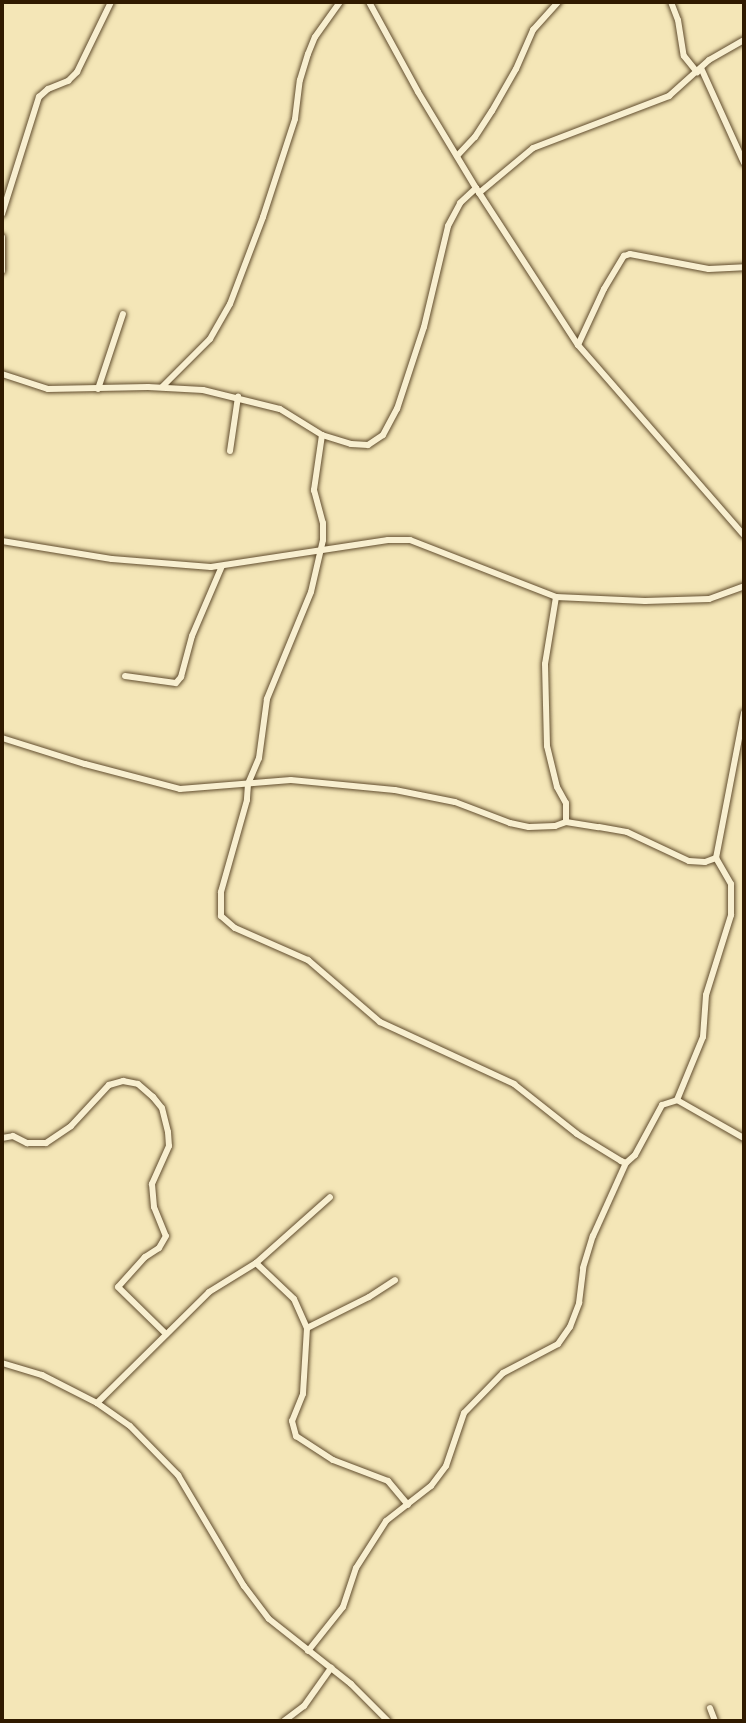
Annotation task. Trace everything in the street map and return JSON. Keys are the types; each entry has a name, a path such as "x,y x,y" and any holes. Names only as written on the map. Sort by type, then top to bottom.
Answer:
{"street":[{"path":"2,214 39,97 48,89 68,81 78,72 111,2"},
{"path":"162,387 210,339 230,304 295,119 303,67 315,37 340,2"},
{"path":"369,2 457,156 578,345 744,534"},
{"path":"457,156 475,137 492,111 516,69 533,30 558,2"},
{"path":"671,2 678,19 684,56 699,70 744,163"},
{"path":"2,374 48,389 162,387 238,397 280,409 322,435 368,446 391,424 418,350 448,226 460,203 533,148 658,102 682,88 699,70 744,40"},
{"path":"2,237 2,271"},
{"path":"578,345 604,289 624,256 630,254 702,268 744,267"},
{"path":"98,389 123,314"},
{"path":"173,376 178,388"},
{"path":"230,451 238,397"},
{"path":"322,435 314,490 317,509 323,523 321,550 311,592 267,699 259,758 248,784 247,800 221,892 220,905 226,923 308,960 380,1022 514,1084 591,1143 626,1163"},
{"path":"2,541 112,559 222,566 321,550 410,540 556,597 645,601 709,599 744,586"},
{"path":"125,676 176,683 181,677 192,636 222,566"},
{"path":"556,597 545,664 547,746 557,787 566,803 566,822"},
{"path":"680,1101 703,1037 706,995 732,915 731,884 716,858 744,713"},
{"path":"2,737 85,764 180,789 291,780 395,790 454,802 529,827 555,827 566,822 627,832 689,861 705,863 716,858"},
{"path":"2,1138 13,1136 27,1143 46,1143 71,1126 109,1085 123,1082 138,1084 153,1097 162,1108 168,1132 169,1146 152,1184 154,1208 166,1236 118,1287 166,1334"},
{"path":"309,1651 342,1607 356,1568 386,1521 431,1486 446,1466 464,1413 503,1373 558,1344 570,1328 579,1303 583,1268 593,1236 626,1163 635,1156 656,1113 663,1105 680,1101 744,1138"},
{"path":"97,1403 215,1287 256,1262 330,1197"},
{"path":"256,1262 294,1299 307,1328 303,1394 292,1422 296,1436 333,1460 388,1481 408,1505"},
{"path":"307,1328 369,1297 395,1280"},
{"path":"2,1363 29,1369 97,1403 130,1426 178,1475 258,1607 331,1668 388,1721"},
{"path":"284,1721 304,1706 331,1668"},
{"path":"710,1708 715,1721"}]}
